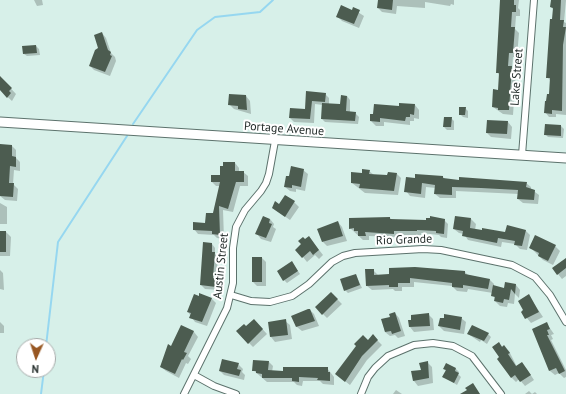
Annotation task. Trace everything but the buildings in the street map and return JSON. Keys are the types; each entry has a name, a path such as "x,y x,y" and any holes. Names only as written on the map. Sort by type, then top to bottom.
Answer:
{"street":[{"name":"Lake Street","path":"522,155 534,0"},
{"name":"Portage Avenue","path":"0,122 566,158"},
{"name":"Austin Street","path":"184,394 222,319 231,295 234,238 236,228 245,210 254,201 266,183 275,140"},
{"name":"Rio Grande","path":"231,295 251,300 270,302 292,296 309,284 332,262 343,256 355,253 423,249 441,250 524,270 544,285 566,322"},
{"path":"361,394 368,377 388,356 414,345 432,343 453,346 472,356 501,394"},
{"path":"194,375 214,386 236,394"}],"waterway":[{"path":"133,124 197,30 215,17 260,12 273,0"},
{"path":"47,338 58,242 127,136"},
{"path":"41,394 43,378"}]}
